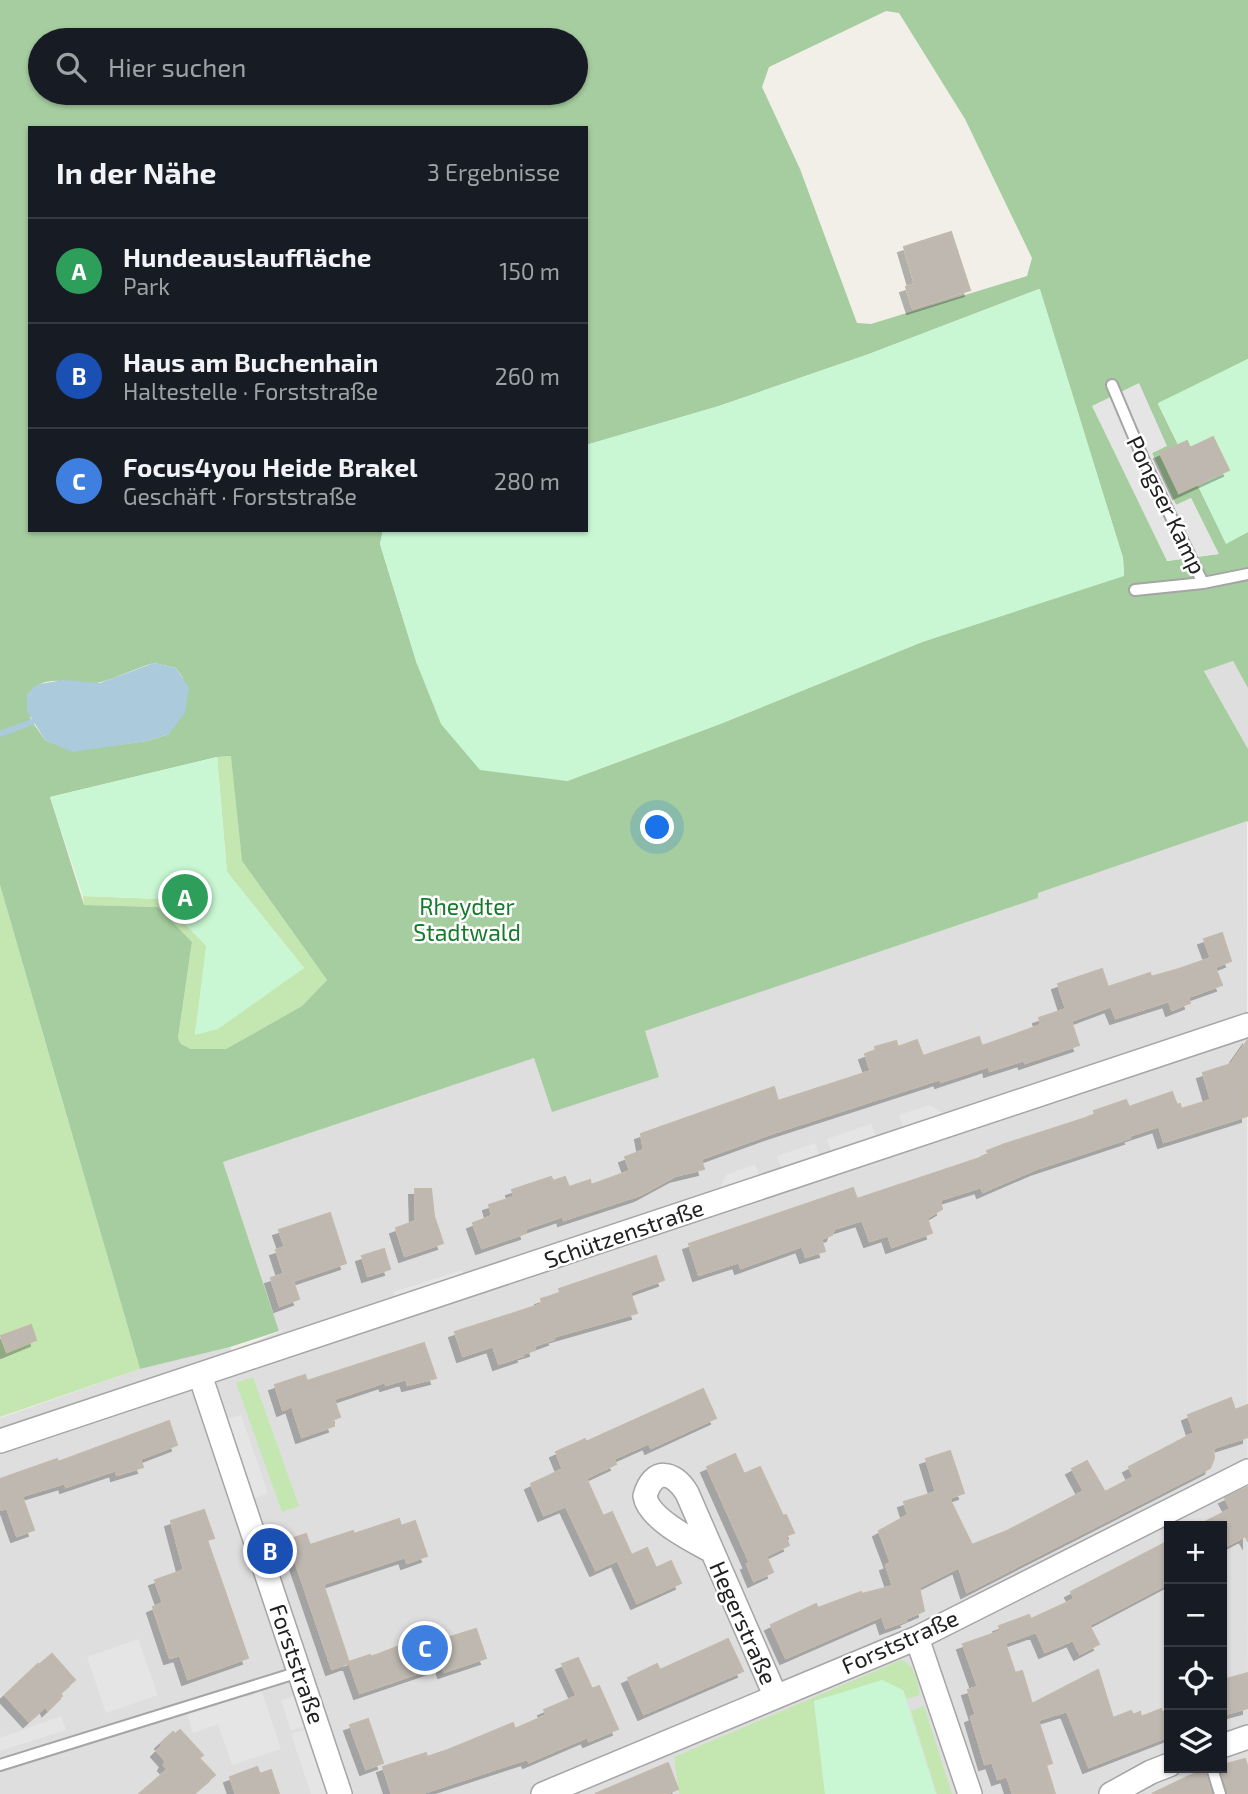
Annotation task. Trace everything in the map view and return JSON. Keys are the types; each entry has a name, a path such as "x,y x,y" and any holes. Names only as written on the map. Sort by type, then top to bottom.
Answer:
{"street":[{"name":"Schützenstraße","path":"0,1441 1248,1025"},
{"name":"Forststraße","path":"200,1375 340,1794"},
{"name":"Forststraße","path":"543,1794 917,1638 1248,1471"},
{"name":"Hegerstraße","path":"710,1550 775,1695"},
{"path":"917,1638 970,1794"},
{"path":"1227,1744 1248,1737"},
{"path":"1111,1794 1164,1767"}],"lane":[{"name":"Pongser Kamp","path":"1112,385 1144,463 1203,583 1248,575"},
{"path":"1135,590 1203,583"},
{"path":"0,1765 299,1672"},
{"path":"1214,1773 1220,1794"}],"shaded area":[{"path":"1139,383 1167,446 1152,453 1176,505 1191,498 1219,554 1167,561 1092,406"},
{"path":"1233,661 1248,687 1248,749 1204,670"},
{"path":"1247,820 1248,1794 0,1794 0,1418 140,1369 230,1347 232,1351 286,1329 279,1331 223,1162 534,1057 659,1077 644,1031 1038,898 1038,893"},
{"path":"930,1105 945,1115 904,1129 899,1115"},
{"path":"871,1124 877,1138 832,1154 827,1139"},
{"path":"815,1143 820,1157 782,1170 777,1156"},
{"path":"755,1164 760,1178 718,1192 726,1175"},
{"path":"462,1270 463,1276 395,1298 393,1292"},
{"path":"241,1415 268,1493 252,1499 225,1420"},
{"path":"138,1639 158,1695 106,1713 87,1657"},
{"path":"262,1692 281,1749 232,1765 218,1724 193,1733 187,1713"},
{"path":"294,1696 305,1726 291,1731 281,1701"},
{"path":"61,1716 66,1730 0,1751 0,1738"},
{"path":"306,1729 329,1794 311,1794 291,1734"}],"green space":[{"name":"Rheydter Stadtwald","path":"0,0 1248,0 1248,359 1158,404 1226,543 1248,532 1248,688 1233,661 1204,671 1248,749 1248,822 1038,893 1038,898 645,1031 659,1077 552,1112 534,1058 223,1162 279,1331 230,1347 140,1369 0,885","holes":["886,11 899,13 965,119 1032,258 1027,276 871,324 857,323 800,169 762,87 769,67","1139,384 1166,446 1152,453 1176,505 1191,498 1218,554 1167,561","154,663 176,668 183,678 169,734 147,741 72,751 45,740 31,720 27,695 44,682 91,684","231,756 242,861 327,980 302,1006 226,1049 191,1049 181,1044 178,1038 192,942 158,907 84,905 50,797 217,757"]},
{"path":"1040,289 1123,558 1124,576 922,642 720,724 567,781 480,770 441,724 417,664 380,544 383,532 588,532 588,444 719,406 869,354"},
{"path":"1248,359 1248,532 1226,544 1158,403"},
{"path":"232,756 242,861 327,980 302,1006 226,1049 191,1049 181,1044 178,1038 192,942 158,907 84,905 83,896 161,899 207,946 195,1035 304,968 227,872 217,757"},
{"path":"217,757 227,872 304,968 218,1029 195,1035 206,946 161,899 83,896 50,797"},
{"path":"0,885 140,1369 0,1417"},
{"path":"253,1377 299,1506 282,1512 236,1383"},
{"path":"901,1660 913,1670 920,1695 907,1699 903,1690 814,1701 825,1794 679,1794 674,1757"},
{"path":"882,1680 903,1690 936,1794 825,1794 814,1701"},
{"path":"924,1706 952,1794 937,1794 911,1711"}],"water":[{"path":"154,663 176,668 189,688 185,713 169,734 147,741 72,752 45,740 27,711 27,695 40,684 63,680 100,683"}],"building":[{"path":"951,232 970,290 913,308 906,287 915,284 904,247"},
{"path":"1213,437 1229,470 1179,493 1160,453 1187,441 1190,448"},
{"path":"1222,933 1231,961 1215,967 1222,985 1188,997 1190,1003 1172,1010 1169,1001 1116,1018 1111,1006 1071,1021 1079,1045 1025,1063 1024,1060 990,1071 989,1066 941,1082 940,1079 773,1133 701,1159 704,1169 675,1176 640,1195 564,1220 563,1216 525,1229 526,1233 482,1248 473,1223 492,1216 489,1205 514,1197 512,1190 551,1177 553,1181 565,1177 569,1187 590,1180 591,1185 630,1171 625,1157 644,1150 641,1134 774,1087 778,1101 871,1071 865,1054 876,1050 875,1047 896,1041 898,1047 917,1040 923,1056 979,1037 982,1046 1041,1025 1039,1018 1066,1009 1058,984 1102,969 1108,987 1150,973 1151,977 1179,969 1211,958 1204,939"},
{"path":"1248,1040 1247,1116 1164,1142 1159,1126 1036,1169 983,1192 981,1187 940,1200 942,1209 927,1218 932,1233 892,1247 888,1235 870,1241 862,1220 834,1229 832,1235 821,1239 825,1251 806,1257 802,1246 741,1268 739,1262 699,1275 689,1244 853,1188 857,1199 989,1155 987,1151 1095,1115 1094,1111 1126,1100 1129,1107 1172,1092 1181,1109 1211,1100 1203,1073 1231,1064"},
{"path":"415,1189 431,1189 434,1216 443,1243 405,1256 396,1228 416,1221"},
{"path":"330,1213 346,1263 293,1281 299,1299 280,1306 271,1278 284,1274 276,1250 285,1247 279,1230"},
{"path":"384,1249 390,1269 368,1276 362,1256"},
{"path":"656,1256 664,1280 630,1292 637,1313 553,1337 554,1339 534,1346 535,1350 522,1354 523,1356 499,1364 493,1346 463,1356 455,1332 542,1304 541,1299 561,1293 559,1289"},
{"path":"31,1325 36,1340 7,1352 1,1336"},
{"path":"424,1343 436,1378 408,1385 406,1379 386,1385 385,1382 334,1399 340,1417 332,1420 334,1426 302,1437 292,1406 283,1410 275,1385 305,1375 307,1381"},
{"path":"703,1389 716,1418 651,1448 649,1443 613,1459 616,1464 586,1478 603,1516 612,1512 631,1554 596,1570 566,1506 544,1515 531,1484 563,1469 556,1452 585,1439 586,1442"},
{"path":"1231,1398 1235,1410 1248,1405 1248,1437 1213,1448 1214,1458 1210,1468 967,1592 959,1567 919,1587 924,1611 905,1619 906,1621 886,1628 882,1616 786,1658 771,1625 816,1604 818,1608 861,1592 862,1594 893,1586 886,1565 891,1563 879,1531 908,1515 904,1502 936,1492 926,1459 950,1451 964,1493 949,1498 972,1545 1007,1531 1084,1491 1072,1469 1087,1461 1105,1492 1134,1477 1129,1467 1194,1433 1188,1415"},
{"path":"169,1421 177,1445 140,1459 143,1467 117,1475 116,1470 66,1487 65,1483 22,1496 34,1530 17,1536 7,1508 0,1510 0,1479 57,1459 58,1462"},
{"path":"735,1454 744,1474 760,1467 794,1533 785,1536 789,1545 766,1556 773,1572 754,1581 747,1564 750,1563 707,1467"},
{"path":"1248,1487 1248,1541 1245,1536 1227,1545 1227,1521 1207,1521 1231,1509 1225,1498"},
{"path":"204,1510 214,1538 207,1540 248,1658 188,1679 180,1655 170,1658 153,1607 163,1603 155,1580 184,1570 171,1521"},
{"path":"399,1519 401,1526 415,1521 427,1556 407,1563 405,1557 323,1584 349,1663 332,1669 288,1540 306,1534 310,1545"},
{"path":"1164,1544 1164,1586 1089,1625 1099,1644 1080,1654 1073,1640 1045,1652 1031,1619 1075,1599 1071,1592"},
{"path":"647,1548 656,1568 671,1561 681,1583 637,1603 618,1561"},
{"path":"1029,1615 1036,1632 1005,1643 999,1626"},
{"path":"476,1629 486,1658 444,1672 442,1665 360,1693 349,1662 370,1655 371,1657 431,1634 434,1642"},
{"path":"1001,1631 1015,1673 1022,1671 1032,1704 1098,1670 1113,1718 1131,1711 1133,1715 1140,1712 1141,1717 1161,1709 1164,1712 1164,1738 1089,1767 1067,1711 1038,1720 1052,1763 1046,1765 1055,1794 1013,1794 1007,1776 998,1779 992,1762 985,1764 971,1717 976,1715 968,1690 978,1687 963,1644"},
{"path":"728,1639 743,1671 644,1714 628,1678 657,1664 660,1670"},
{"path":"52,1654 75,1680 60,1693 60,1699 48,1710 46,1706 29,1721 5,1695"},
{"path":"578,1658 592,1689 599,1686 618,1729 589,1741 587,1737 529,1762 527,1759 420,1794 392,1794 383,1767 426,1753 427,1757 448,1750 513,1723 515,1729 547,1715 544,1710 577,1696 562,1664"},
{"path":"1248,1673 1248,1708 1227,1714 1227,1679"},
{"path":"368,1719 383,1763 366,1769 350,1725"},
{"path":"180,1730 203,1755 199,1758 215,1775 193,1794 139,1794 168,1769 164,1765 166,1761 157,1751 173,1732 175,1734"},
{"path":"1245,1759 1248,1768 1248,1794 1228,1794 1222,1773 1227,1773 1227,1764"},
{"path":"668,1763 678,1789 666,1794 595,1794"},
{"path":"257,1767 260,1774 271,1770 279,1794 236,1794 230,1777"},
{"path":"1205,1773 1212,1794 1152,1794 1187,1777"}],"waterway":[{"path":"0,734 32,722"}],"place":[{"name":"Hundeauslauffläche","path":"185,897"},
{"name":"Haus am Buchenhain","path":"270,1551"},
{"name":"Focus4you Heide Brakel","path":"425,1648"}]}
